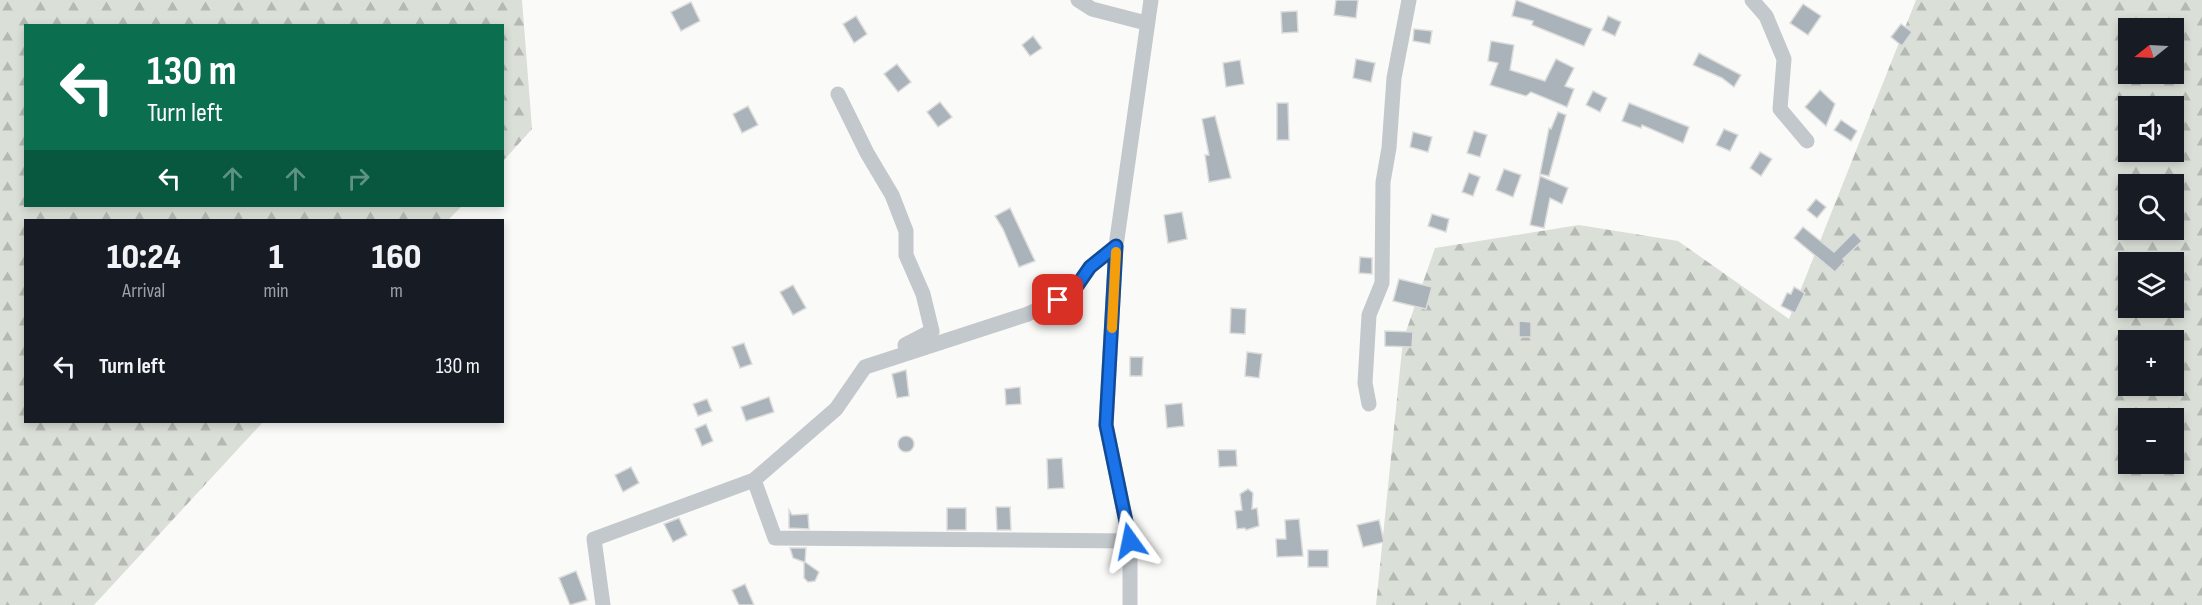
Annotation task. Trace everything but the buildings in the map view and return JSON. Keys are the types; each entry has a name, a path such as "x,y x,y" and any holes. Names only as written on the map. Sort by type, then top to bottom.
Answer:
{"street":[{"path":"1078,0 1092,9 1146,23"},
{"path":"1130,605 1130,541 1106,425 1116,246 1151,0"},
{"path":"1369,404 1365,383 1369,315 1382,283 1383,182 1389,148 1394,78 1410,0"},
{"path":"1752,0 1766,16 1784,58 1780,109 1807,141"},
{"path":"603,605 594,539 754,480 836,409 865,367 932,331 923,294 906,255 906,231 892,195 867,153 838,94"},
{"path":"865,367 1028,314 1072,293 1090,267 1116,246"},
{"path":"754,480 775,538 1130,541"}],"green space":[{"path":"0,0 522,0 532,129 504,160 504,24 24,24 24,207 461,207 449,219 24,219 24,423 262,423 94,605 0,605"},
{"path":"1916,0 2202,0 2202,605 1376,605 1403,340 1435,248 1579,225 1678,241 1789,319"}],"slow traffic":[{"path":"1112,328 1116,252"}],"route":[{"path":"1058,300 1072,293 1090,267 1116,246 1106,425 1130,541"}]}
